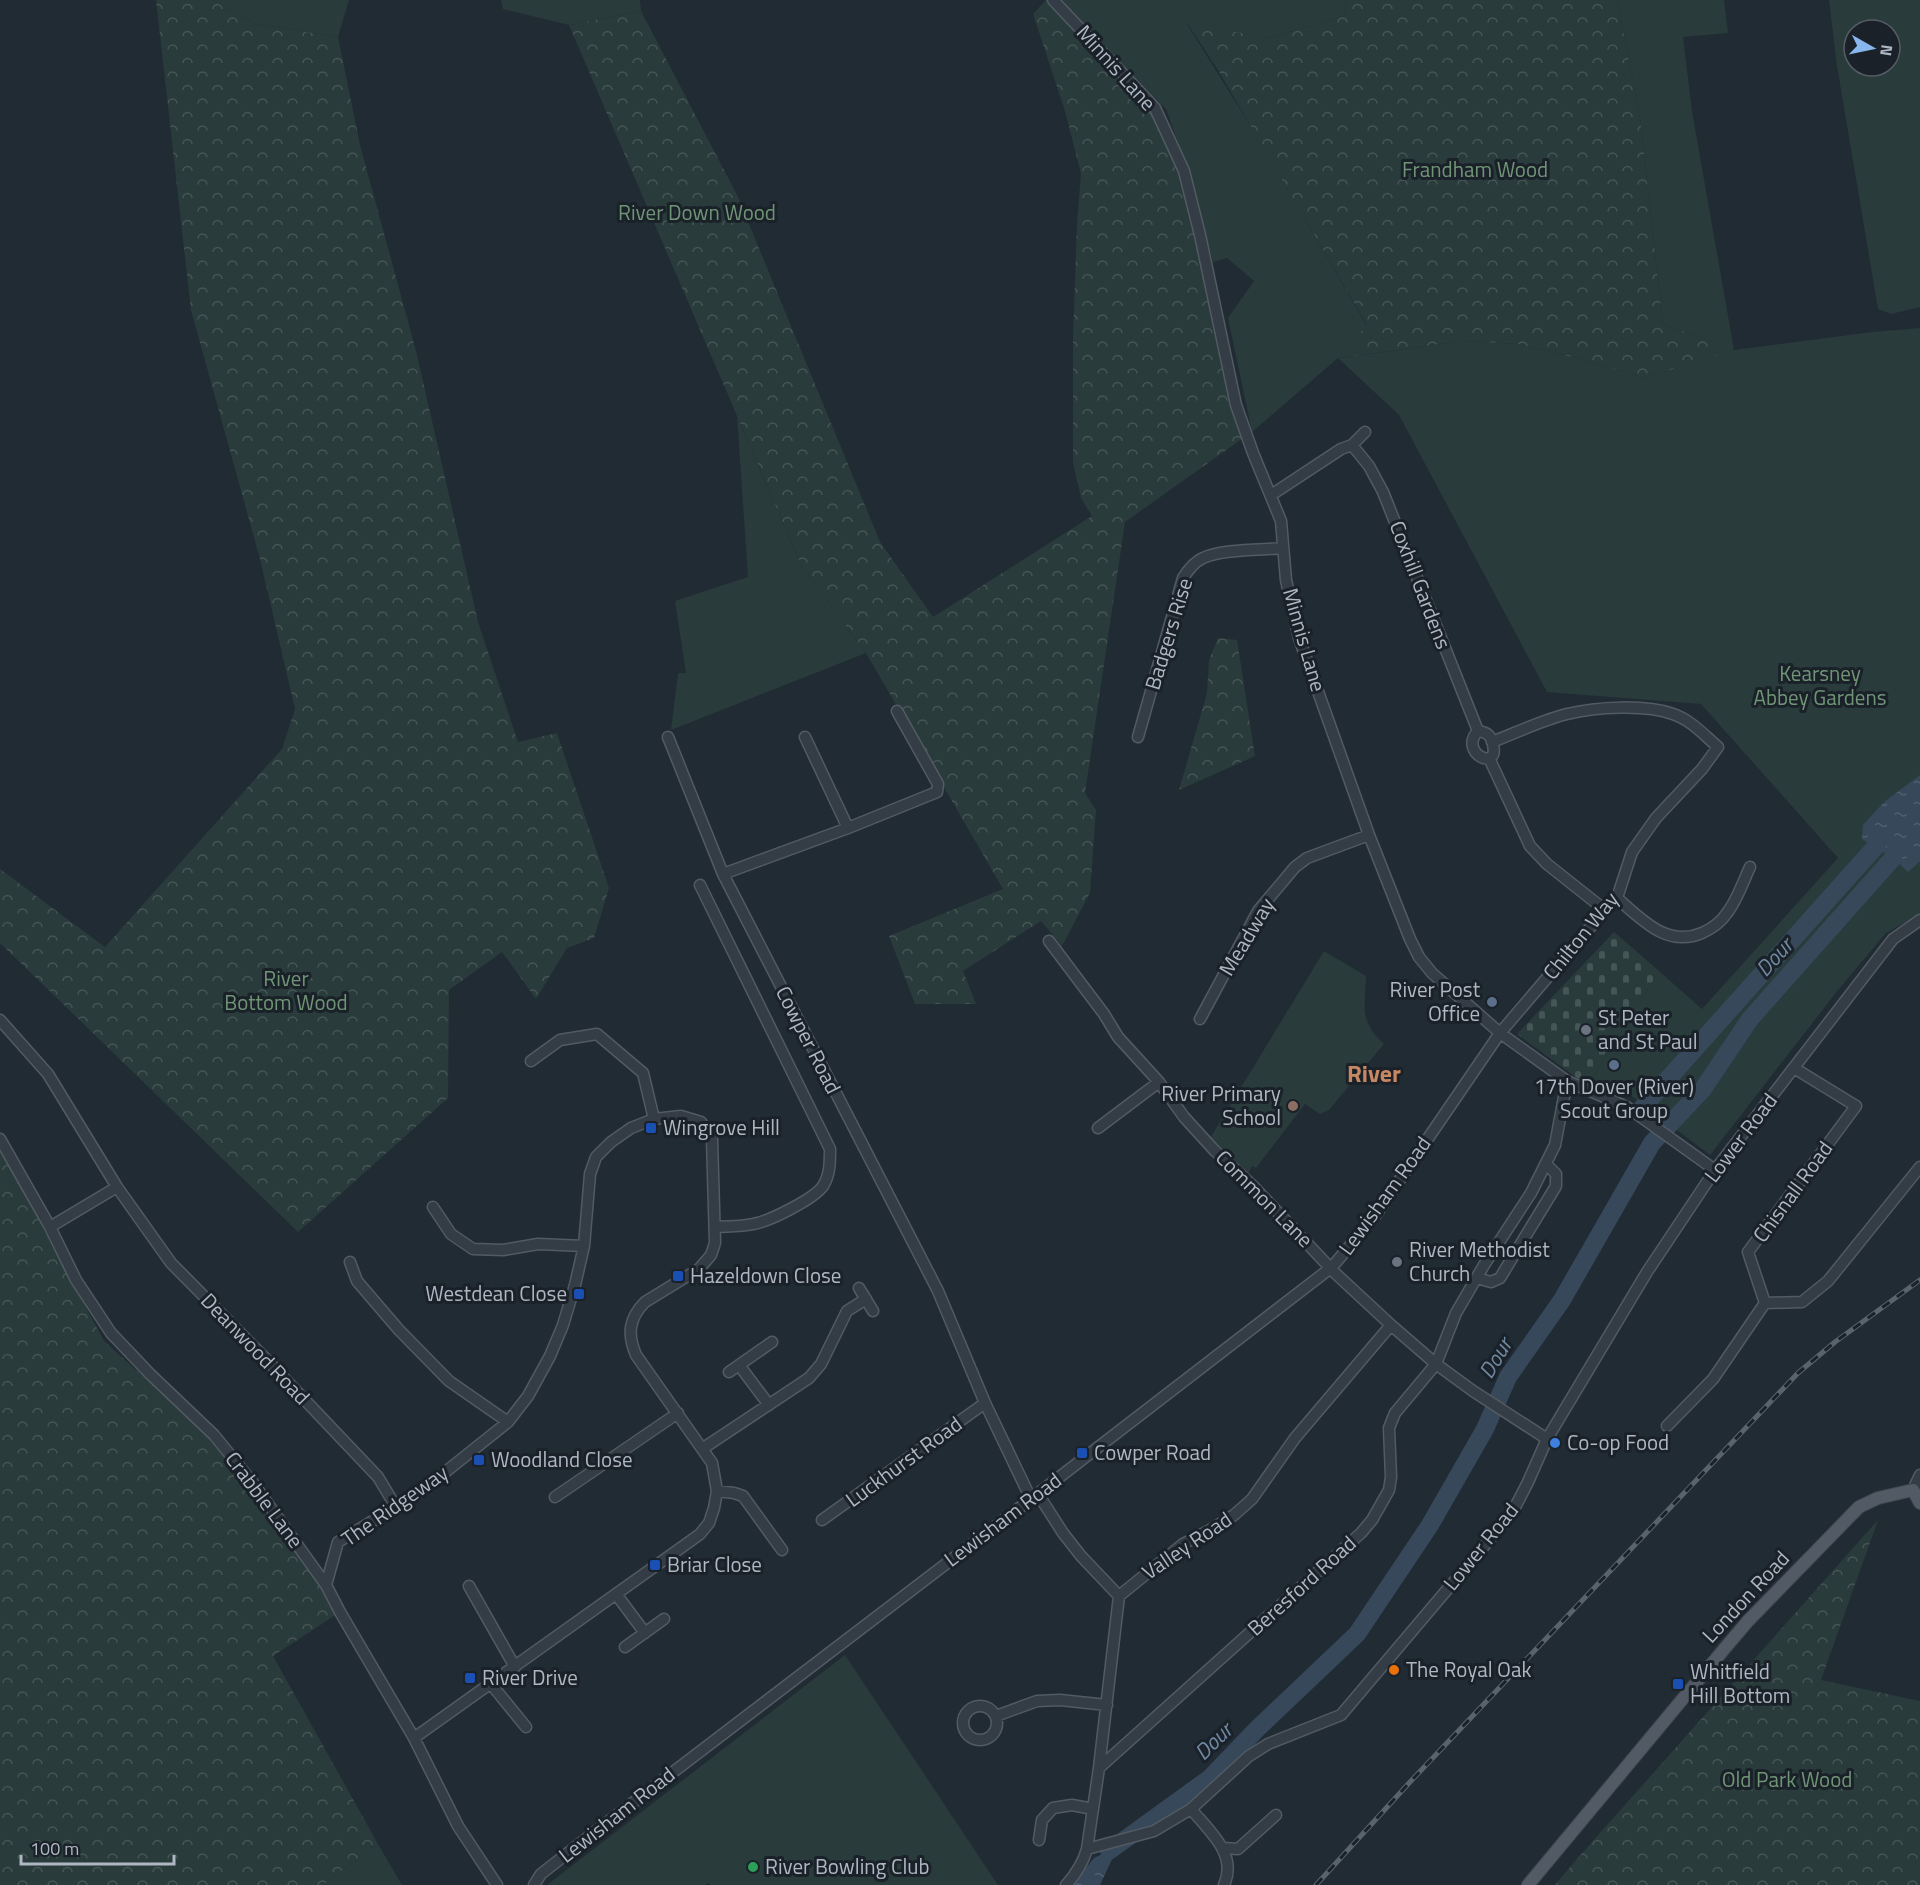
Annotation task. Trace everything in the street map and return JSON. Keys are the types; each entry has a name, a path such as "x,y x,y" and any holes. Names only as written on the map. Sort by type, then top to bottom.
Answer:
{"main road":[{"path":"1913,1490 1920,1503"},
{"name":"London Road","path":"1528,1885 1725,1648 1802,1565 1859,1507 1878,1498 1913,1490"}],"street":[{"name":"Minnis Lane","path":"1053,0 1155,108 1184,171 1236,405 1281,521 1286,580 1299,638 1370,836 1406,930 1419,957 1432,973 1500,1033 1567,1081 1627,1107 1715,1170"},
{"path":"1271,495 1341,449 1352,445 1365,432"},
{"name":"Coxhill Gardens","path":"1352,445 1369,466 1383,492 1478,731 1472,741 1478,756 1489,759 1530,846 1547,864 1605,910"},
{"name":"Badgers Rise","path":"1138,737 1146,726 1183,578 1188,570 1197,562 1213,554 1283,548"},
{"name":"Chilton Way","path":"1492,742 1566,714 1613,708 1673,714 1694,725 1718,747 1656,818 1632,852 1617,898 1500,1033"},
{"path":"723,874 934,794 938,789 938,784 897,711"},
{"path":"1478,731 1485,732 1492,742 1494,750 1489,759"},
{"name":"Cowper Road","path":"668,737 723,874 938,1291 986,1404 1034,1497 1081,1556 1119,1596"},
{"path":"806,737 848,828"},
{"name":"Meadway","path":"1200,1019 1258,911 1295,867 1307,858 1370,836"},
{"path":"1617,898 1651,927 1663,934 1678,937 1696,935 1712,928 1727,914 1750,867"},
{"path":"414,1738 700,1534 709,1523 717,1491 711,1463 636,1355 630,1331 632,1320 645,1302 706,1263 715,1243 715,1227 756,1224 793,1208 813,1196 822,1187 829,1170 830,1149 700,885"},
{"name":"Lower Road","path":"1087,1849 1154,1831 1191,1809 1249,1756 1268,1744 1341,1715 1512,1513 1547,1439 1647,1272 1715,1170 1893,939 1920,920"},
{"name":"Common Lane","path":"1049,941 1104,1014 1118,1037 1159,1083 1184,1117 1335,1272 1436,1364 1547,1439"},
{"name":"Deanwood Road","path":"0,1020 48,1074 117,1187 171,1263 378,1477 396,1507"},
{"name":"Lewisham Road","path":"534,1885 541,1874 592,1834 1332,1267 1375,1216 1500,1033"},
{"path":"531,1061 560,1040 597,1034 643,1073 654,1119"},
{"name":"Chisnall Road","path":"1765,1303 1748,1252 1856,1106 1794,1068"},
{"name":"Beresford Road","path":"1099,1768 1361,1533 1372,1520 1389,1490 1391,1477 1389,1428 1395,1413 1436,1364 1456,1313 1531,1193 1555,1145 1567,1081"},
{"path":"1098,1128 1159,1083"},
{"name":"The Ridgeway","path":"326,1585 338,1542 419,1493 508,1422 528,1396 550,1356 575,1285 584,1246 590,1174 596,1156 610,1142 631,1128 654,1119 681,1116 700,1122 712,1139 715,1227"},
{"name":"Crabble Lane","path":"0,1139 50,1227 76,1280 111,1333 214,1435 266,1501 326,1585 414,1738 458,1826 497,1885"},
{"path":"1477,1278 1491,1282 1500,1278 1551,1195 1556,1186 1556,1174 1545,1164"},
{"path":"1667,1426 1713,1379 1765,1303 1802,1302 1828,1281 1920,1167"},
{"path":"50,1227 117,1187"},
{"path":"432,1207 451,1234 473,1249 503,1250 538,1244 584,1246"},
{"path":"350,1262 357,1281 399,1330 450,1381 508,1422"},
{"path":"859,1288 873,1311"},
{"path":"702,1449 809,1378 821,1364 847,1311 866,1299"},
{"name":"Valley Road","path":"1119,1596 1184,1544 1234,1515 1251,1499 1295,1438 1391,1325"},
{"path":"729,1372 772,1342"},
{"path":"739,1365 769,1405"},
{"name":"Luckhurst Road","path":"822,1520 986,1404"},
{"path":"555,1497 678,1413"},
{"path":"1913,1490 1920,1475"},
{"path":"717,1491 734,1492 743,1496 782,1550"},
{"path":"468,1586 515,1667"},
{"path":"616,1594 645,1633"},
{"path":"1066,1885 1076,1874 1087,1849 1119,1596"},
{"path":"625,1647 664,1619"},
{"path":"491,1684 526,1727"},
{"path":"996,1716 1037,1701 1060,1700 1107,1705"},
{"path":"1039,1840 1042,1820 1053,1808 1072,1805 1093,1809"},
{"path":"1191,1809 1224,1848 1229,1867 1224,1885"},
{"path":"1224,1848 1238,1849 1276,1815"}],"green space":[{"name":"River Bottom Wood","path":"156,0 212,0 257,24 338,37 360,145 416,351 478,622 518,742 557,733 609,888 594,938 567,948 536,999 502,952 449,990 448,1098 298,1232 0,943 0,869 105,947 282,749 295,709 260,559 191,310"},
{"path":"212,0 349,0 338,37 257,24"},
{"path":"501,0 640,0 641,11 569,25 503,9"},
{"name":"River Down Wood","path":"1046,0 1155,108 1184,171 1246,436 1125,522 1085,793 1096,810 1090,893 1062,946 1041,921 963,971 976,1004 915,1004 889,936 1003,889 866,653 802,567 569,25 641,11 737,195 880,542 933,617 1092,516 1081,498 1073,462 1073,338 1081,174 1065,111 1033,14"},
{"name":"Kearsney Abbey Gardens","path":"1059,0 1347,0 1344,16 1269,38 1187,24 1257,136 1367,326 1339,358 1464,341 1517,344 1581,359 1644,378 1733,350 1663,324 1640,117 1617,0 1724,0 1728,33 1683,37 1692,111 1734,350 1920,328 1920,914 1886,933 1838,990 1710,1155 1629,1094 1588,1086 1659,971 1702,1009 1838,858 1701,704 1547,692 1399,415 1338,358 1252,432 1228,318 1254,281 1227,258 1213,262 1188,170 1166,109"},
{"name":"Frandham Wood","path":"1347,0 1617,0 1640,117 1663,324 1734,350 1644,378 1581,359 1517,344 1464,341 1338,358 1367,325 1218,70 1187,23 1269,38 1344,16"},
{"path":"1829,0 1920,0 1920,307 1891,314 1878,309 1837,66"},
{"path":"737,416 802,567 866,653 671,730 678,673 686,673 675,601 748,577"},
{"path":"1218,638 1237,640 1255,756 1179,790 1207,693 1209,660"},
{"path":"1614,932 1659,971 1588,1086 1517,1034"},
{"path":"1324,951 1366,976 1365,1013 1367,1021 1384,1044 1329,1110 1320,1114 1305,1104 1256,1168 1252,1166 1247,1176 1209,1140"},
{"path":"0,1153 10,1167 104,1341 219,1445 326,1585 340,1612 273,1656 378,1844 323,1885 0,1885"},
{"name":"Old Park Wood","path":"1878,1520 1821,1680 1920,1701 1920,1885 1555,1885 1576,1860"},
{"path":"845,1655 998,1885 710,1885 708,1883 705,1885 547,1885"},
{"path":"378,1844 402,1885 323,1885"}],"water":[{"path":"1920,775 1920,861 1908,872 1893,858 1862,839 1863,825 1884,802"},
{"path":"1109,1851 1114,1855 1100,1885 1072,1885 1094,1858"}],"waterway":[{"name":"Dour","path":"1642,1108 1877,845"},
{"name":"Dour","path":"1109,1851 1210,1778 1257,1729 1357,1634 1430,1525 1485,1429 1508,1377 1562,1300 1652,1143 1703,1089 1750,1019 1893,858"}],"railway":[{"path":"1316,1885 1410,1782 1798,1373 1835,1342 1920,1280"}],"place":[{"name":"River Post Office","path":"1492,1002"},
{"name":"St Peter and St Paul","path":"1586,1030"},
{"name":"17th Dover (River) Scout Group","path":"1614,1065"},
{"name":"River Primary School","path":"1293,1106"},
{"name":"Wingrove Hill","path":"651,1128"},
{"name":"River Methodist Church","path":"1397,1262"},
{"name":"Hazeldown Close","path":"678,1276"},
{"name":"Westdean Close","path":"579,1294"},
{"name":"Co-op Food","path":"1555,1443"},
{"name":"Cowper Road","path":"1082,1453"},
{"name":"Woodland Close","path":"479,1460"},
{"name":"Briar Close","path":"655,1565"},
{"name":"The Royal Oak","path":"1394,1670"},
{"name":"River Drive","path":"470,1678"},
{"name":"Whitfield Hill Bottom","path":"1678,1684"},
{"name":"River Bowling Club","path":"753,1867"}],"district":[{"name":"River","path":"1374,1074"}]}
